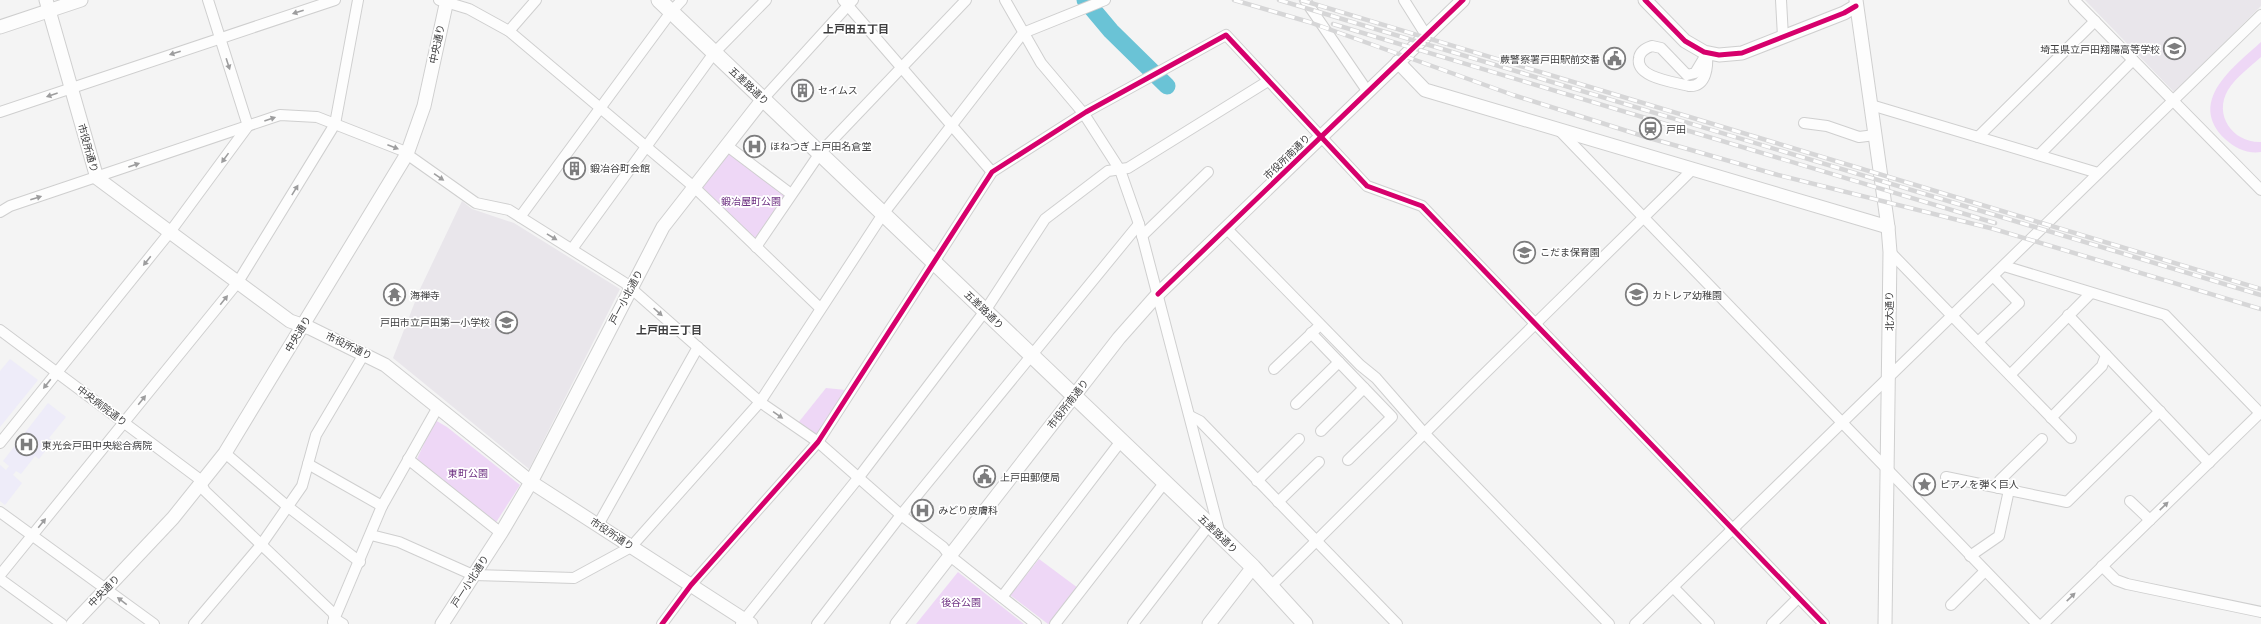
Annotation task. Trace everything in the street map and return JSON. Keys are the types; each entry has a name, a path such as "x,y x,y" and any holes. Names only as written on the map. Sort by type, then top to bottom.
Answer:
{"main road":[{"name":"五差路通り","path":"658,0 1220,535 1271,586 1302,622"}],"street":[{"path":"0,27 47,5 81,0"},
{"path":"208,0 248,126"},
{"path":"0,112 335,0"},
{"path":"0,575 238,282 335,124 358,0"},
{"path":"509,31 536,0"},
{"path":"520,217 599,108 671,12 682,0"},
{"path":"572,249 714,53 766,0"},
{"path":"756,247 820,153 966,0"},
{"path":"1005,0 1041,63 1084,114 1120,170 1139,224 1220,535"},
{"path":"1305,0 1368,92"},
{"path":"1404,0 1426,35"},
{"name":"市役所南通り","path":"897,624 1119,338 1158,294 1463,0"},
{"path":"1645,0 1685,42 1707,53 1735,54 1844,13 1859,2"},
{"path":"1781,0 1783,37"},
{"path":"2074,0 2261,190"},
{"path":"444,1 469,9 509,31 694,188 820,308"},
{"name":"中央通り","path":"73,624 107,589 201,484 225,453 407,154 424,106 444,1"},
{"path":"848,2 992,172"},
{"name":"戸一小北通り","path":"442,624 501,533 531,482 663,227 763,99 848,2"},
{"path":"371,535 399,542 473,575 574,578 631,547 760,402 820,308 883,214 1023,33 1102,2"},
{"name":"北大通り","path":"1859,2 1890,252 1885,624"},
{"name":"市役所通り","path":"47,5 97,178 290,320 385,365 531,482 745,623"},
{"path":"1635,624 1994,277 2098,173 2261,15"},
{"path":"1978,137 2095,21"},
{"path":"662,624 691,586 818,442 992,172 1084,114 1226,35 1320,138 1367,186 1422,206 1824,624"},
{"path":"1657,46 1685,74 1691,75 1695,73 1707,53 1708,66 1703,79 1692,86 1649,75 1641,70 1639,65 1639,60 1643,51 1647,48 1657,46"},
{"path":"2039,156 2133,60"},
{"path":"1398,62 1425,90 1888,228"},
{"path":"745,623 985,311 1046,219 1108,171 1128,168 1268,81"},
{"path":"1871,105 2098,173"},
{"path":"0,212 10,206 97,178 280,115 295,114 317,117 401,150 476,203 508,210 631,287 760,402 818,442 901,514 943,547 950,556 1036,624"},
{"path":"1804,123 1827,126 1859,137 1876,135"},
{"path":"0,443 170,232 248,126"},
{"path":"1559,130 1841,424 2037,624"},
{"path":"726,145 791,194"},
{"path":"1271,586 1534,324 1644,219 1693,169"},
{"path":"1142,236 1208,172"},
{"path":"817,624 901,514 1139,224"},
{"path":"1226,228 1360,365 1376,378 1424,433 1609,624"},
{"path":"1890,252 2071,438"},
{"path":"2004,266 2165,315 2261,413 2043,624"},
{"path":"1978,342 2019,303 1994,277"},
{"path":"2010,375 2091,293"},
{"path":"2068,315 2209,463"},
{"path":"1274,369 1320,324"},
{"name":"中央病院通り","path":"0,330 198,478 205,491 333,613 337,622"},
{"path":"1311,333 1392,417 1348,460"},
{"path":"598,525 698,348"},
{"path":"194,624 261,545 302,486 316,435 364,354"},
{"path":"2051,418 2102,366 2106,355"},
{"path":"1296,404 1339,362"},
{"path":"1321,431 1364,388"},
{"path":"337,622 382,506 438,407"},
{"path":"1946,477 2067,502 2160,412"},
{"path":"1190,416 1200,420 1257,481 1397,624"},
{"path":"1998,488 2000,480 2042,438"},
{"path":"1257,481 1299,439"},
{"path":"1002,597 1121,441"},
{"path":"225,453 287,506 360,562"},
{"path":"408,459 501,533"},
{"path":"1278,502 1319,462"},
{"path":"308,464 382,506"},
{"path":"1055,624 1165,482"},
{"path":"1970,556 1999,536 2009,490"},
{"path":"2130,501 2150,520"},
{"path":"0,512 154,624"},
{"path":"1133,624 1209,525"},
{"path":"2102,566 2116,580 2127,584 2261,612"},
{"path":"1209,624 1253,567"},
{"path":"1951,605 1985,572"},
{"path":"0,579 62,624"},
{"path":"1673,587 1709,624"},
{"path":"1772,624 1798,598"}],"shaded area":[{"name":"埼玉県立戸田翔陽高等学校","path":"2085,0 2261,0 2261,6 2174,92"},
{"name":"戸田市立戸田第一小学校","path":"462,201 472,209 514,223 620,289 529,469 393,358 420,289"},
{"path":"10,359 38,380 0,427 0,371"},
{"path":"48,403 66,417 49,438 53,441 39,459 35,456 21,474 16,471 13,475 22,483 5,505 0,501 0,465 6,470 9,466 3,461"}],"green space":[{"path":"2261,42 2261,57 2243,72 2231,85 2224,99 2223,109 2224,118 2234,133 2251,141 2261,142 2261,152 2251,152 2237,148 2225,139 2214,125 2211,111 2212,98 2228,73"},
{"name":"鍛冶屋町公園","path":"729,152 788,195 755,242 701,188"},
{"path":"826,388 846,390 816,437 798,423"},
{"name":"東町公園","path":"435,420 447,427 520,485 495,524 416,461"},
{"path":"1039,559 1078,588 1051,624 1048,624 1010,595"},
{"name":"後谷公園","path":"958,572 1024,624 916,624"}],"waterway":[{"path":"1085,0 1111,31 1167,86"}],"railway":[{"path":"1234,0 1309,22 1513,95 1646,137 1778,175 1994,229 2261,309"},
{"path":"1279,0 2261,295"},
{"path":"1301,0 2261,289"},
{"path":"1333,24 1995,223"}],"cycle path":[{"path":"1158,294 1463,0"},
{"path":"1645,0 1685,41 1704,52 1719,55 1742,53 1844,13 1856,6"},
{"path":"662,624 691,585 818,442 992,172 1086,112 1226,35 1367,186 1422,206 1824,624"}],"place":[{"name":"埼玉県立戸田翔陽高等学校","path":"2175,49"},
{"name":"蕨警察署戸田駅前交番","path":"1615,59"},
{"name":"セイムス","path":"803,90"},
{"name":"戸田","path":"1650,129"},
{"name":"ほねつぎ 上戸田名倉堂","path":"754,146"},
{"name":"鍛冶谷町会館","path":"574,168"},
{"name":"こだま保育園","path":"1525,252"},
{"name":"海禅寺","path":"394,295"},
{"name":"カトレア幼稚園","path":"1636,295"},
{"name":"戸田市立戸田第一小学校","path":"506,322"},
{"name":"東光会戸田中央総合病院","path":"27,445"},
{"name":"上戸田郵便局","path":"984,477"},
{"name":"ピアノを弾く巨人","path":"1924,484"},
{"name":"みどり皮膚科","path":"923,510"}],"district":[{"name":"上戸田五丁目","path":"856,29"},
{"name":"上戸田三丁目","path":"669,330"}]}
